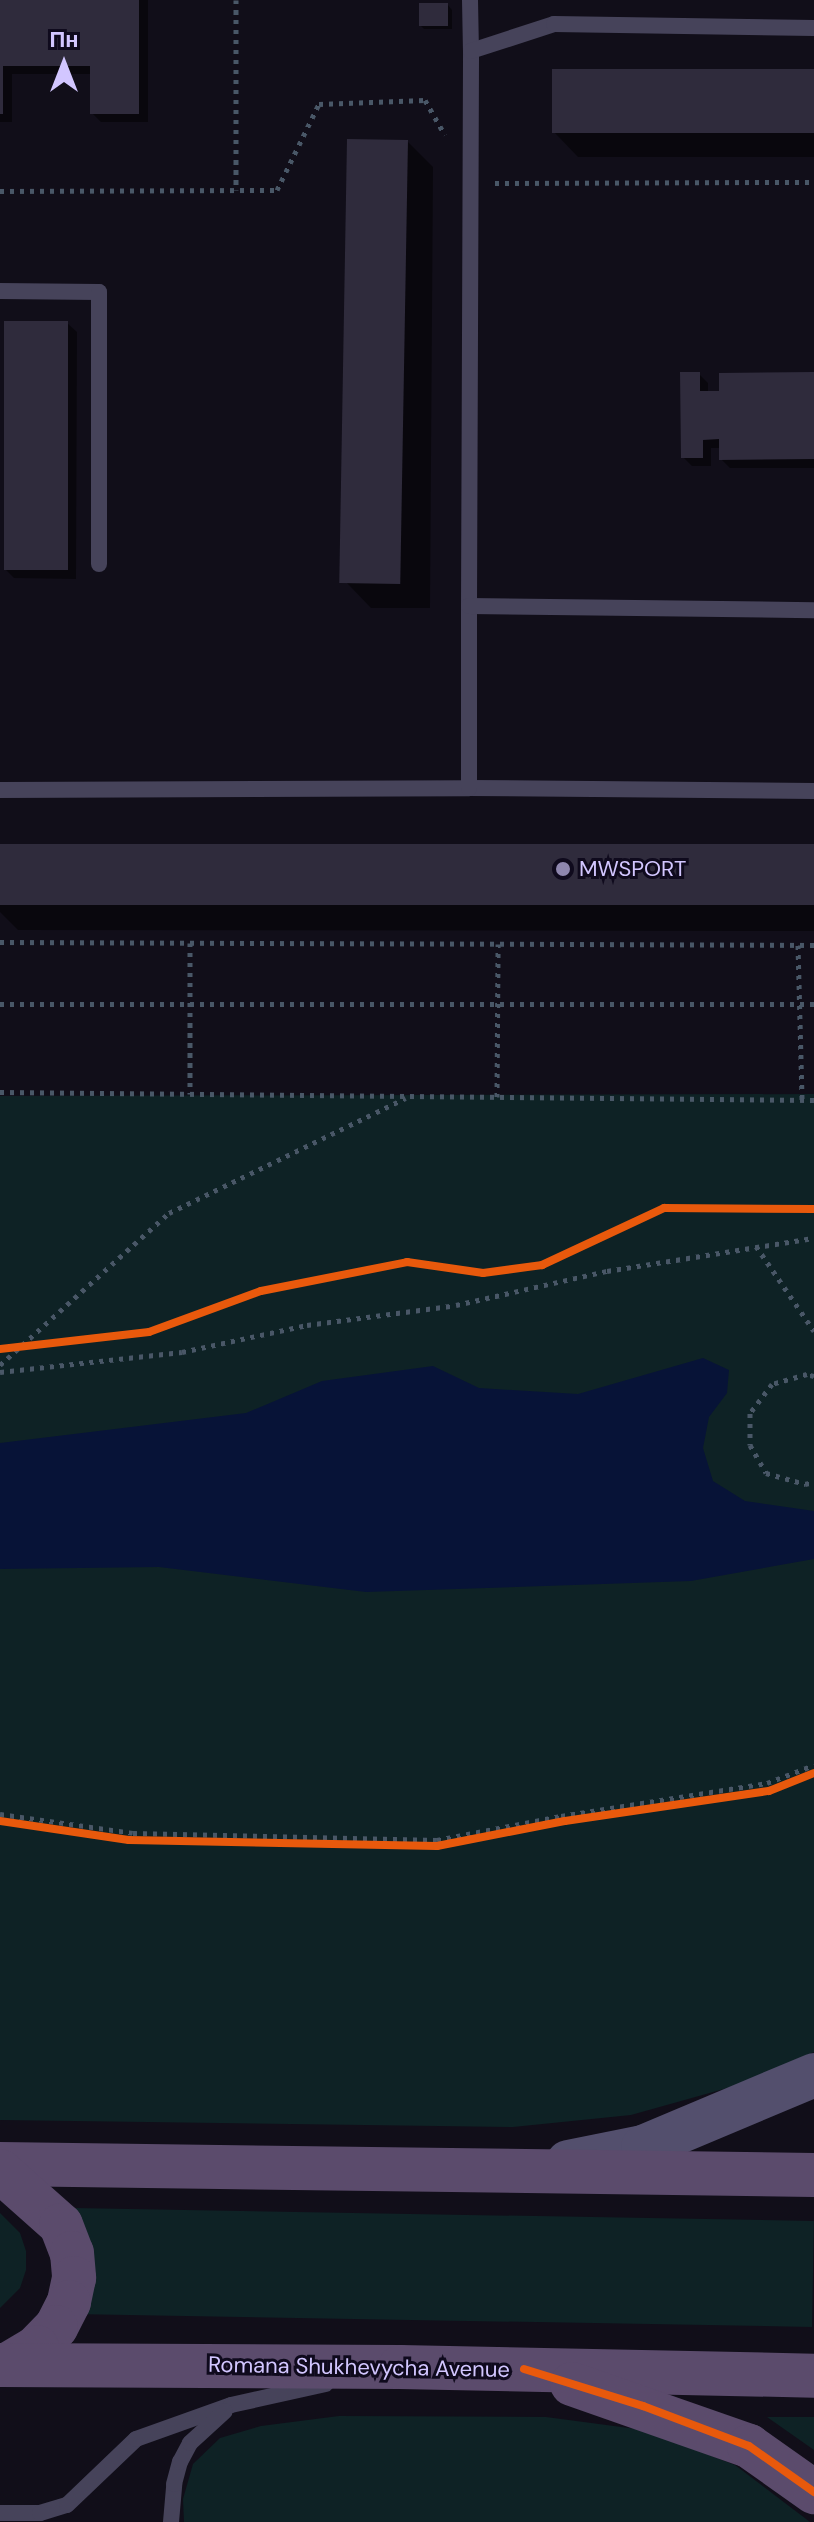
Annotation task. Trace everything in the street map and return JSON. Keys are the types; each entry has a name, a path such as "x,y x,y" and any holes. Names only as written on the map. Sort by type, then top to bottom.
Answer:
{"main road":[{"path":"514,2173 643,2147 814,2075"},
{"path":"0,2164 814,2175"},
{"path":"0,2171 61,2225 72,2253 74,2278 69,2302 56,2327 37,2347 3,2365"},
{"name":"Romana Shukhevycha Avenue","path":"3,2365 400,2367 814,2376"},
{"path":"524,2369 643,2406 749,2446 814,2492"}],"lane":[{"path":"469,788 470,0"},
{"path":"471,51 554,24 814,28"},
{"path":"0,291 99,292 99,564"},
{"path":"469,606 814,610"},
{"path":"0,790 469,788 814,791"},
{"path":"0,2513 40,2513 67,2505 136,2439 231,2405 400,2367"},
{"path":"171,2522 174,2484 190,2443 231,2405"}],"path":[{"path":"236,0 236,190"},
{"path":"0,191 277,190 319,104 425,100 472,183 814,182"},
{"path":"0,942 814,945"},
{"path":"190,943 190,1094"},
{"path":"497,1097 498,944"},
{"path":"798,945 802,1100"},
{"path":"0,1004 814,1004"},
{"path":"0,1092 814,1100"},
{"path":"0,1365 169,1213 409,1096"},
{"path":"0,1372 182,1352 307,1325 456,1305 607,1271 814,1238"},
{"path":"756,1246 814,1331"},
{"path":"0,1349 34,1346"},
{"path":"814,1376 807,1374 772,1384 750,1413 750,1445 766,1473 805,1484 814,1482"},
{"path":"0,1814 133,1833 437,1840 561,1816 767,1783 814,1765"},
{"path":"0,1821 129,1840 437,1846 565,1821 769,1791 814,1773"}],"green space":[{"path":"814,1094 814,2052 731,2087 631,2115 513,2127 0,2120 0,1096"},
{"path":"73,2208 814,2221 812,2327 71,2314"},
{"path":"0,2213 20,2233 26,2251 26,2270 20,2288 0,2308"},
{"path":"339,2416 546,2417 644,2430 735,2465 810,2522 184,2522 183,2499 193,2464 220,2438 261,2426"},
{"path":"767,2417 814,2417 814,2450"}],"water":[{"path":"703,1358 729,1370 727,1393 709,1417 703,1448 713,1481 745,1501 814,1511 814,1559 691,1581 366,1592 159,1567 0,1569 0,1443 246,1413 322,1381 433,1366 479,1388 578,1394"}],"building":[{"path":"0,0 139,0 139,114 90,114 90,66 3,66 3,114 0,114"},
{"path":"419,3 448,3 448,26 419,26"},
{"path":"552,69 814,69 814,133 552,133"},
{"path":"347,139 408,140 400,584 339,583"},
{"path":"4,321 68,321 68,570 4,570"},
{"path":"680,372 700,372 700,391 719,391 719,373 814,372 814,459 719,460 719,439 703,440 703,458 681,458"},
{"path":"0,844 814,844 814,905 0,905"}],"cycle path":[{"path":"0,1349 149,1332 261,1291 407,1262 483,1273 542,1265 664,1208 814,1209"},
{"path":"0,1821 129,1840 437,1846 565,1821 769,1791 814,1773"},
{"path":"524,2369 643,2406 749,2446 814,2492"}],"place":[{"name":"MWSPORT","path":"563,869"}]}
